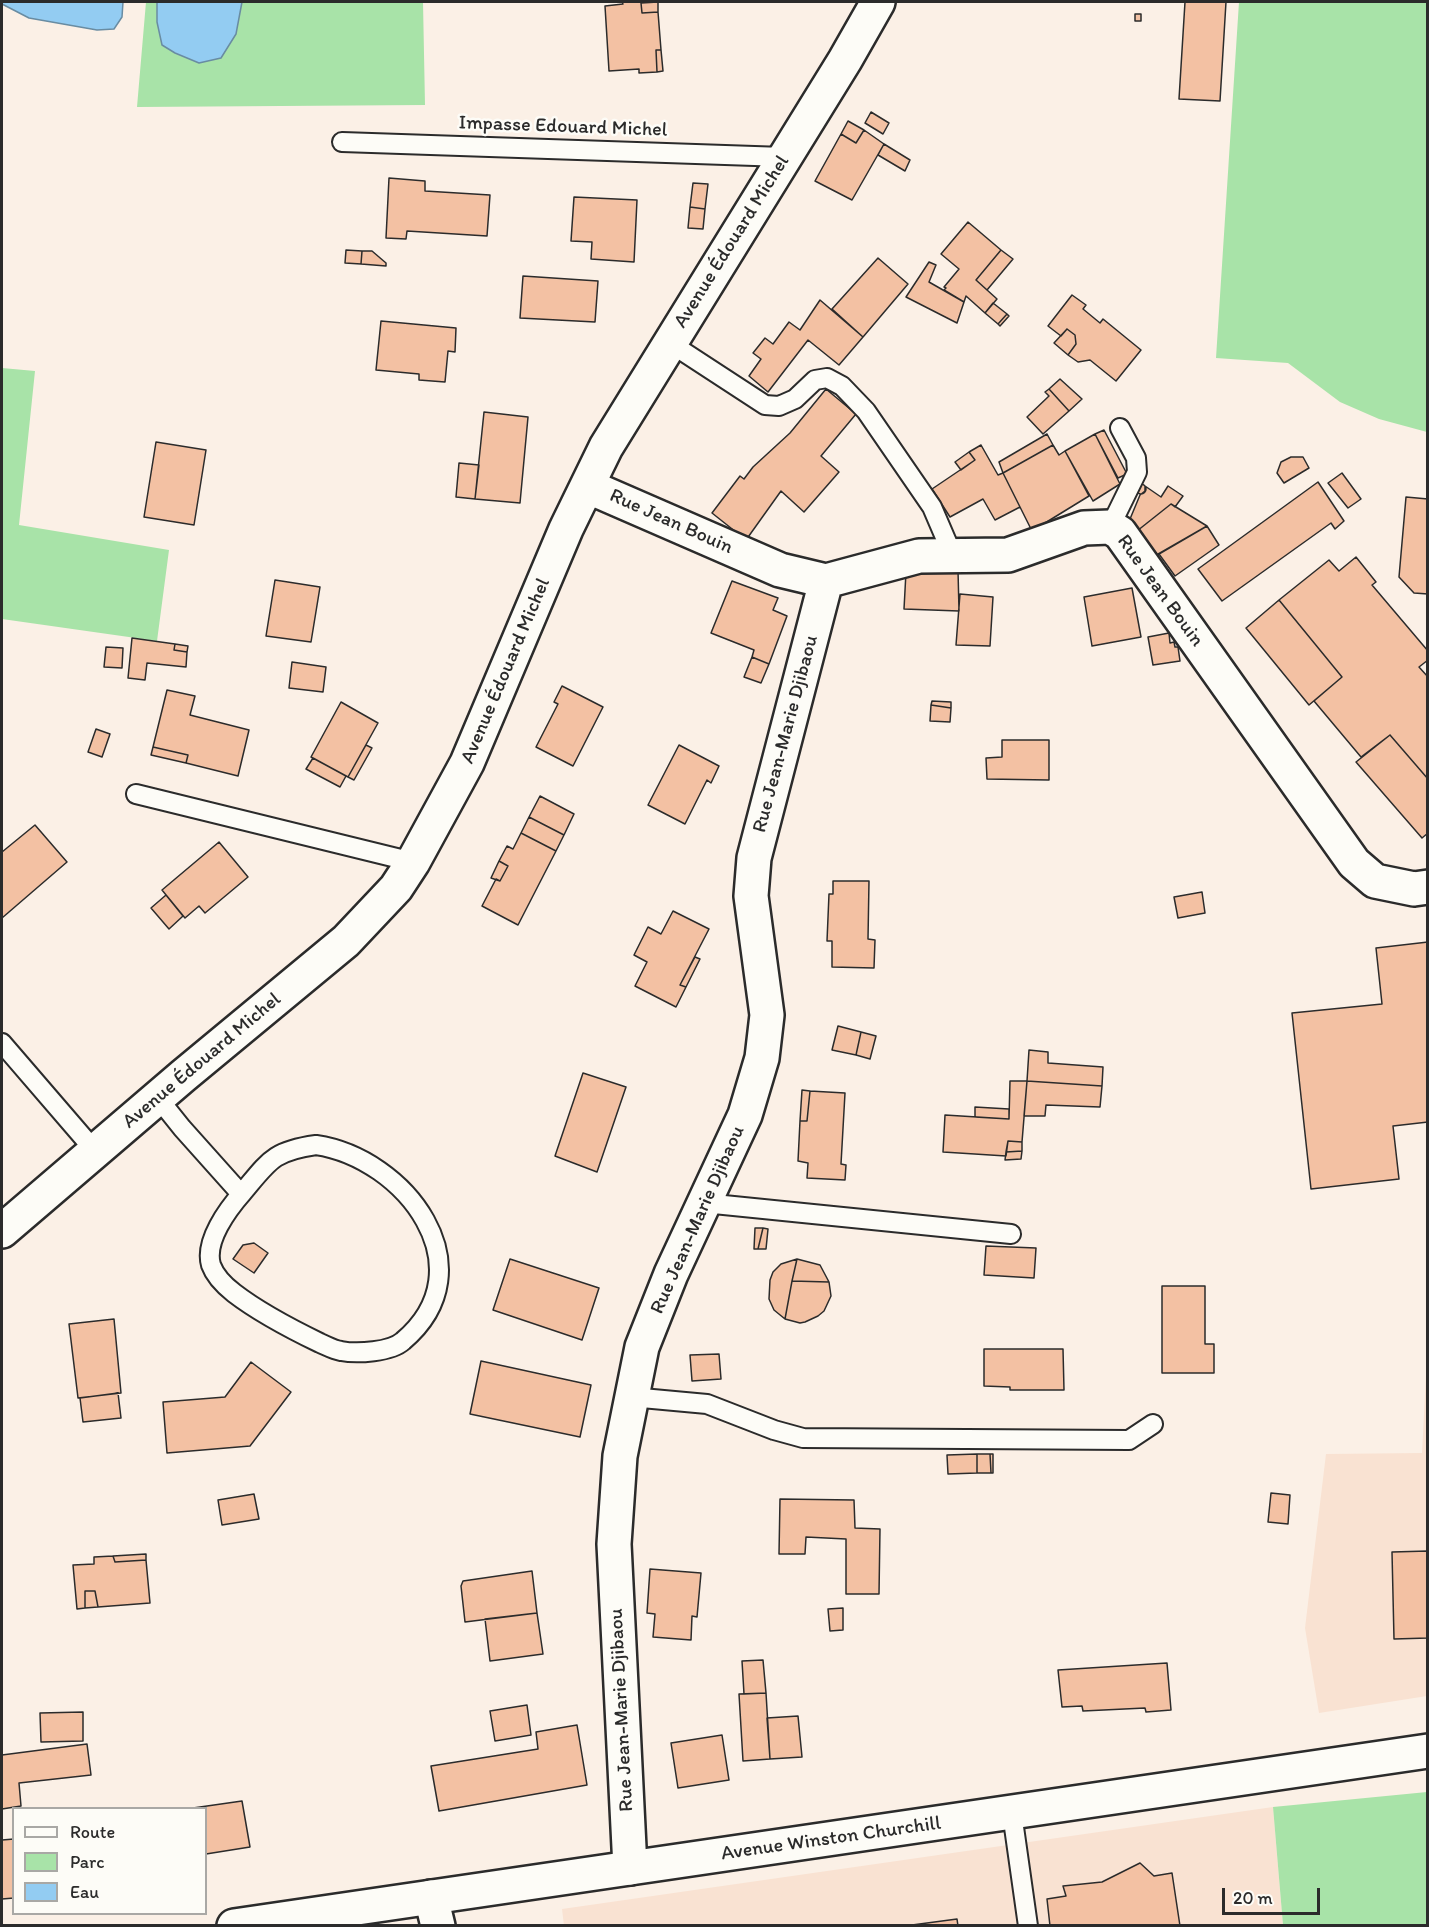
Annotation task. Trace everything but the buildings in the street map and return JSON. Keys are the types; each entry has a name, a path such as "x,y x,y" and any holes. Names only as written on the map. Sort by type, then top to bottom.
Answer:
{"street":[{"name":"Avenue Édouard Michel","path":"2,1231 346,941 396,888 413,862 467,763 566,529 606,447 845,60 878,2"},
{"name":"Rue Jean Bouin","path":"587,486 780,570 826,581 920,556 1008,555 1084,528 1110,527 1120,533 1354,863 1375,880 1414,889 1428,886"},
{"name":"Rue Jean-Marie Djibaou","path":"630,1868 614,1544 620,1456 642,1347 671,1274 745,1115 762,1058 767,1015 751,896 754,858 826,581"},
{"name":"Avenue Winston Churchill","path":"234,1926 435,1911 630,1868 1428,1751"}],"lane":[{"name":"Impasse Edouard Michel","path":"342,142 784,157"},
{"path":"670,343 765,405 779,406 795,399 815,381 828,378 842,386 866,411 932,507 953,556"},
{"path":"1110,527 1137,472 1136,458 1120,428"},
{"path":"136,794 413,862"},
{"path":"2,1043 95,1151"},
{"path":"158,1098 241,1194"},
{"path":"316,1145 334,1148 360,1159 387,1176 417,1205 438,1249 439,1277 432,1305 418,1328 400,1344 376,1351 340,1351 295,1331 233,1292 217,1276 210,1263 212,1241 218,1225 241,1194 273,1157 294,1148 316,1145"},
{"path":"704,1203 1011,1234"},
{"path":"631,1397 707,1404 774,1430 803,1438 1129,1440 1153,1424"},
{"path":"1012,1813 1028,1926"}],"shaded area":[{"path":"1427,1356 1427,1696 1319,1713 1305,1628 1326,1454 1422,1453"},
{"path":"1273,1807 1283,1925 564,1926 562,1909"}],"green space":[{"path":"146,2 423,2 425,105 137,107"},
{"path":"1239,2 1427,2 1427,432 1379,419 1340,402 1288,363 1216,358"},
{"path":"2,368 35,371 19,525 169,550 157,641 2,619"},
{"path":"1427,1792 1427,1925 1283,1925 1273,1807"}],"water":[{"path":"2,2 123,2 122,17 114,29 97,30 29,18"},
{"path":"157,2 242,2 236,34 221,58 199,63 162,45 157,22"}]}
